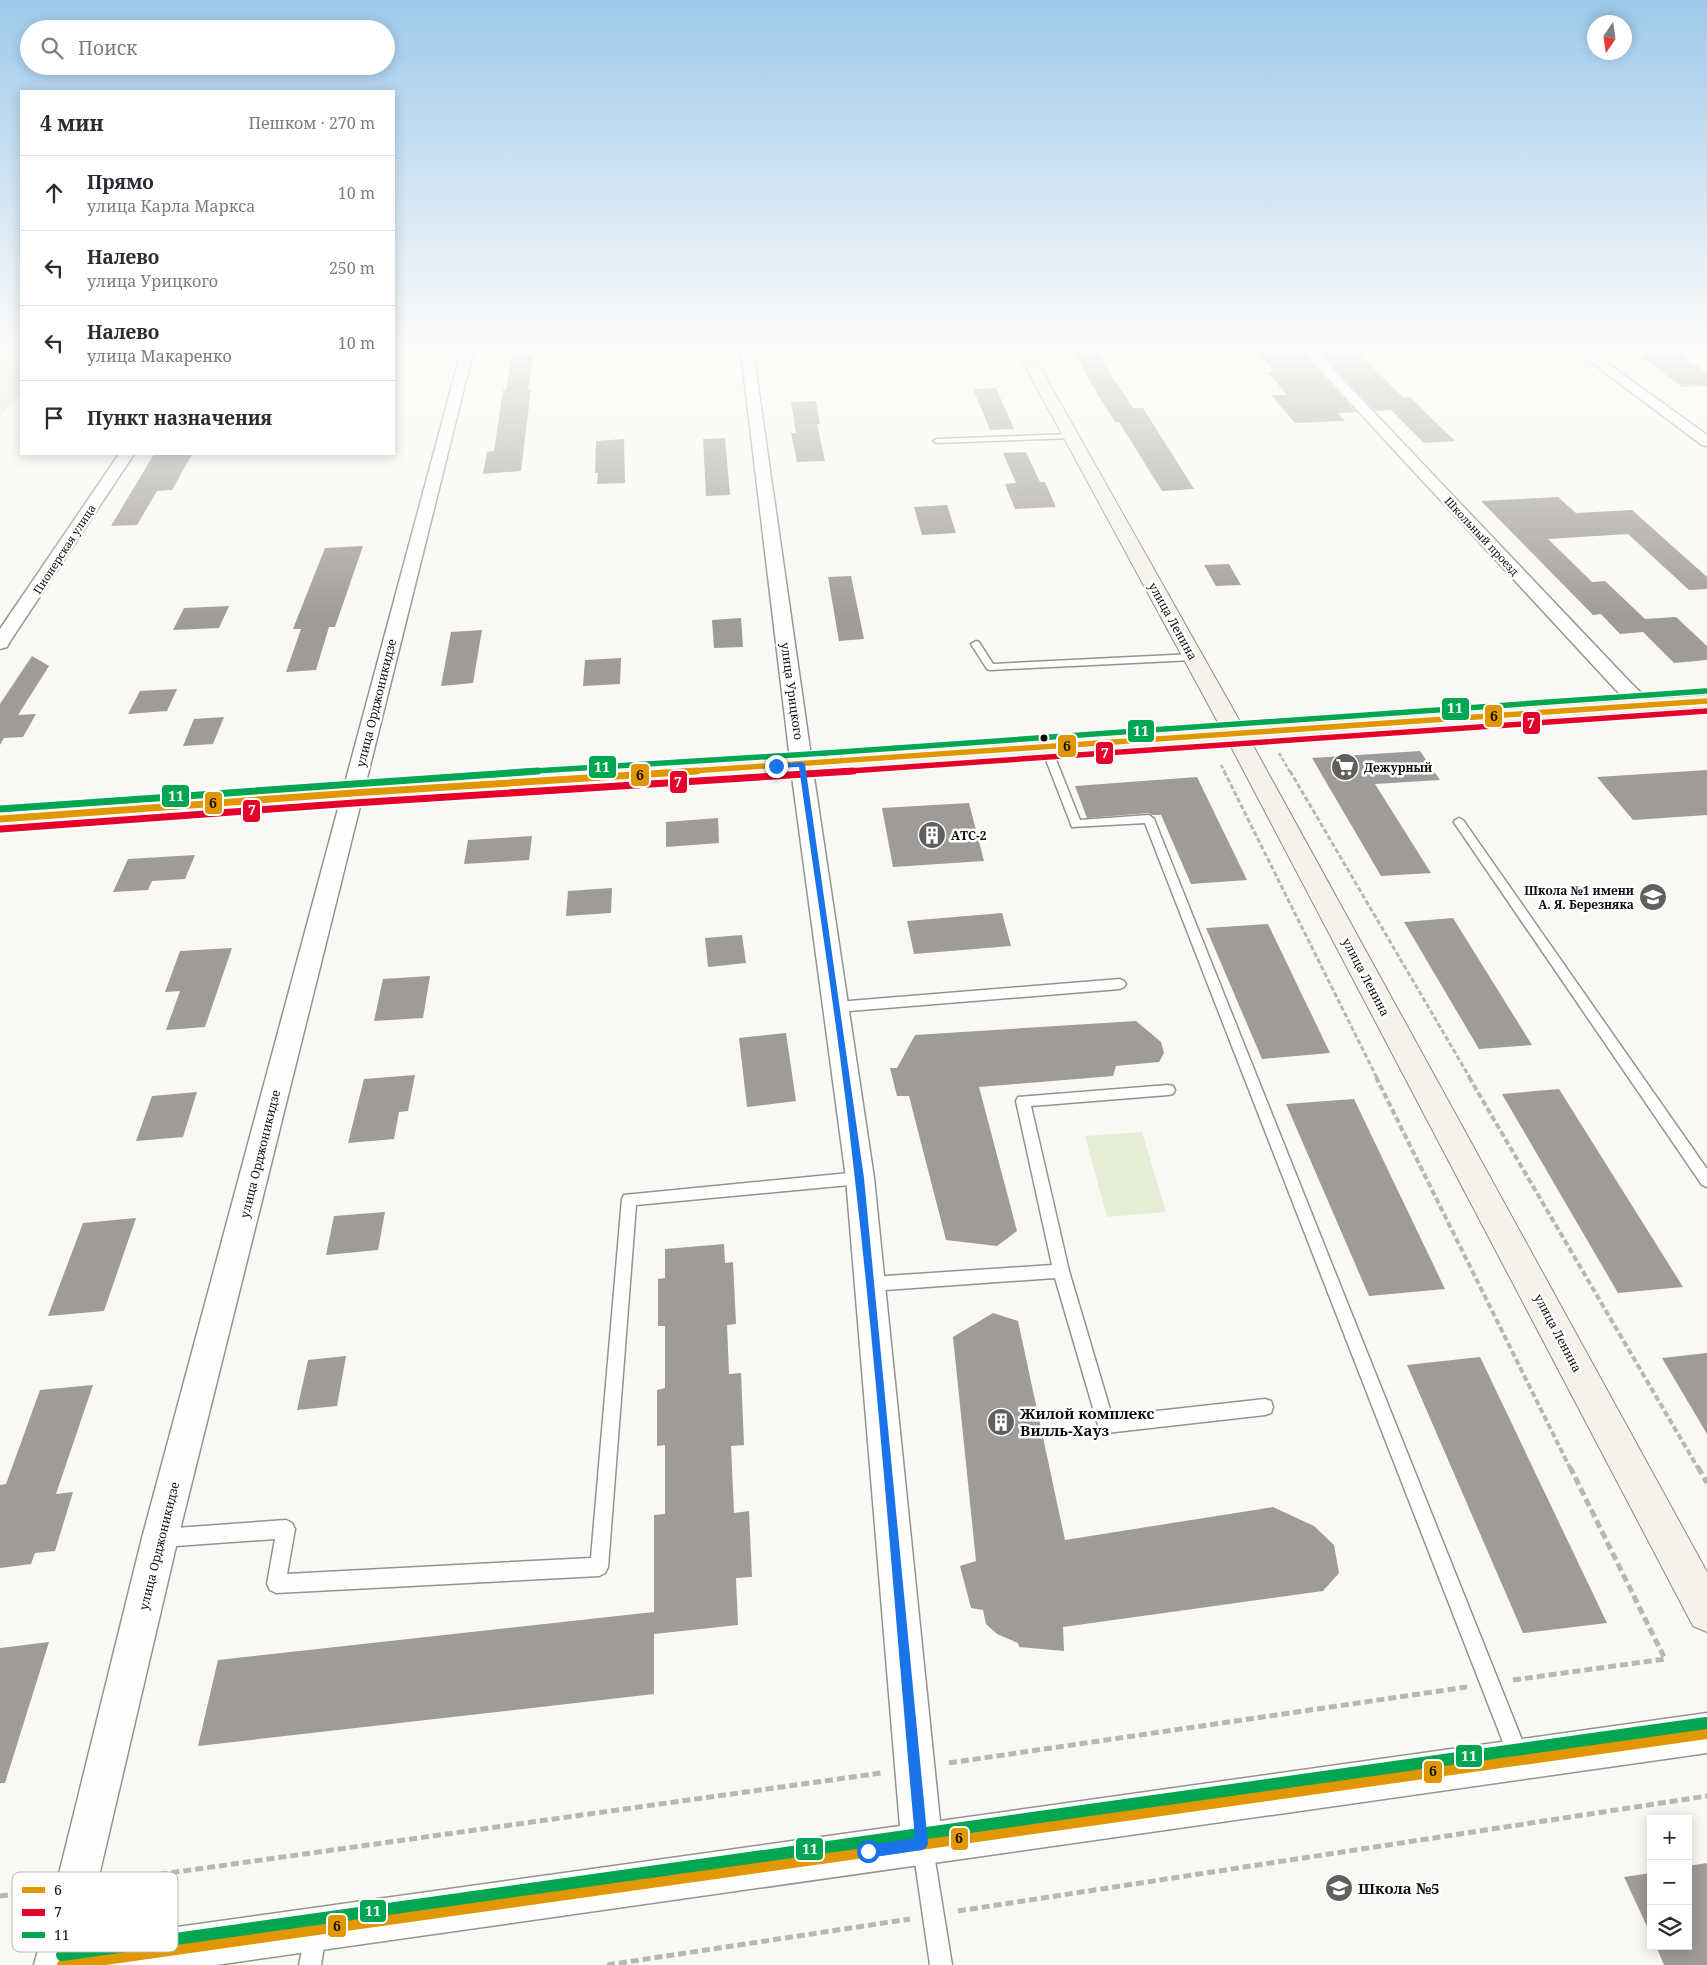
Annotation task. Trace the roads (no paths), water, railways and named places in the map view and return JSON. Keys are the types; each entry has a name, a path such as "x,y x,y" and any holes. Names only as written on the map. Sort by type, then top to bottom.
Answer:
{"street":[{"name":"улица Орджоникидзе","path":"80,1872 160,1538 445,436"},
{"name":"улица Урицкого","path":"758,436 860,1178 922,1844"},
{"name":"улица Ленина","path":"1071,436 1193,656 1707,1612"},
{"name":"Школьный проезд","path":"1388,436 1615,678 1643,705"},
{"name":"Пионерская улица","path":"0,643 125,455"},
{"path":"0,819 353,793 802,764 1707,701"},
{"path":"63,1965 313,1947 922,1844 1707,1733"},
{"name":"улица Орджоникидзе","path":"56,1965 59,1952"}],"lane":[{"path":"936,441 1071,436"},
{"path":"976,644 990,667 1193,656"},
{"path":"1046,747 1076,824 1150,818 1520,1759"},
{"path":"1459,822 1707,1181"},
{"path":"837,1007 1120,984"},
{"path":"1168,1090 1023,1101 1061,1271 1106,1425 1265,1407"},
{"path":"160,1538 286,1529 276,1584 599,1567 629,1199 860,1178"},
{"path":"871,1284 1061,1271"},
{"path":"922,1844 941,1965"}],"place":[{"name":"Дежурный","path":"1345,767"},
{"name":"АТС-2","path":"932,835"},
{"name":"Школа №1 имени А. Я. Березняка","path":"1653,897"},
{"name":"Жилой комплекс Вилль-Хауз","path":"1001,1422"},
{"name":"Школа №5","path":"1339,1888"}]}
